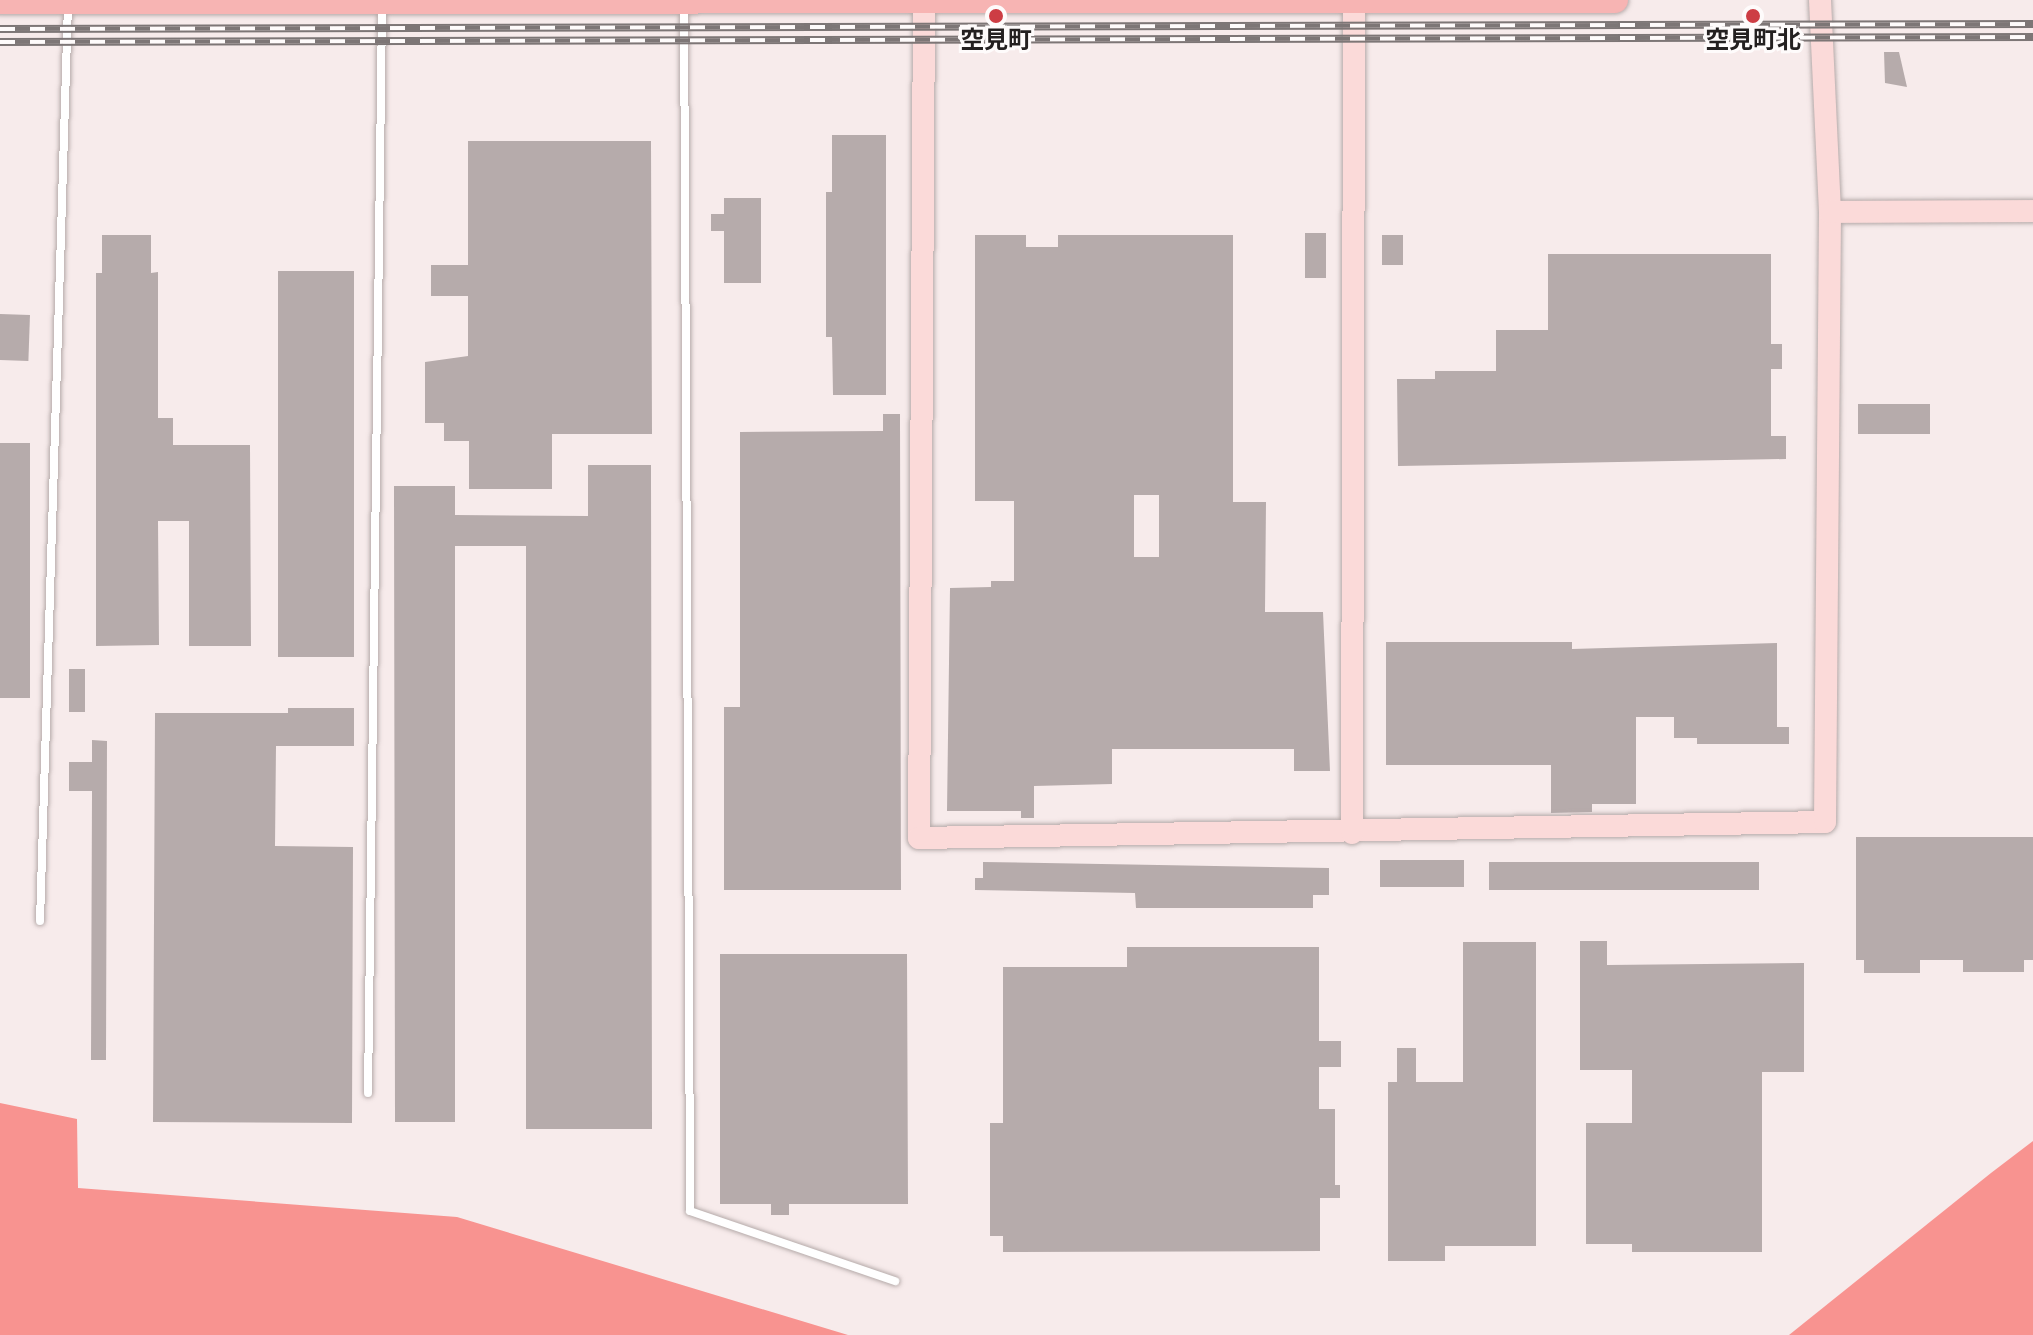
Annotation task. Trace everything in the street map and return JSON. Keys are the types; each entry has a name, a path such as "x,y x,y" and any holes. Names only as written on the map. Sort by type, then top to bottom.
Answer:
{"main road":[{"path":"0,1 1615,0"}],"street":[{"path":"924,2 919,838 1352,833 1825,822 1830,212 1820,0"},
{"path":"1352,833 1354,2"},
{"path":"1830,212 2033,211"}],"lane":[{"path":"40,921 68,0"},
{"path":"368,1093 382,0"},
{"path":"684,1 690,1211 895,1281"}],"shaded area":[{"path":"0,1103 77,1119 78,1188 457,1217 848,1335 0,1335"},
{"path":"2033,1141 2033,1335 1789,1335 1991,1173"}],"building":[{"path":"1884,52 1899,52 1907,87 1885,83"},
{"path":"832,135 886,135 886,395 833,395 832,337 826,337 826,192 832,192"},
{"path":"468,141 651,141 652,434 552,434 552,489 469,489 469,441 444,441 444,423 425,423 425,362 468,356 468,296 431,296 431,265 468,265"},
{"path":"724,198 761,198 761,283 724,283 724,231 711,231 711,214 724,214"},
{"path":"1305,233 1326,233 1326,278 1305,278"},
{"path":"102,235 151,235 151,273 158,272 158,418 173,418 173,445 250,445 251,646 189,646 189,521 158,521 159,645 96,646 96,273 102,273"},
{"path":"975,235 1026,235 1026,247 1058,247 1058,235 1233,235 1233,502 1266,502 1265,612 1323,612 1330,771 1294,771 1294,749 1112,749 1112,784 1034,786 1034,818 1021,818 1021,811 947,811 950,588 991,587 991,581 1014,581 1014,501 975,501","holes":["1134,495 1159,495 1159,557 1134,557"]},
{"path":"1382,235 1403,235 1403,265 1382,265"},
{"path":"1548,254 1771,254 1771,344 1782,344 1782,369 1771,369 1771,436 1786,436 1786,459 1398,466 1397,379 1435,379 1435,371 1496,371 1496,330 1548,330"},
{"path":"278,271 354,271 354,657 278,657"},
{"path":"0,314 30,315 28,361 0,360"},
{"path":"1858,404 1930,404 1930,434 1858,434"},
{"path":"883,414 900,414 901,890 724,890 724,707 740,707 740,432 883,431"},
{"path":"0,443 30,443 30,698 0,698"},
{"path":"588,465 651,465 652,1129 526,1129 526,546 455,546 455,1122 395,1122 394,486 455,486 455,515 588,516"},
{"path":"1386,642 1572,642 1572,649 1777,643 1777,727 1789,727 1789,744 1697,744 1697,738 1674,738 1674,717 1636,717 1636,804 1592,804 1592,812 1551,813 1551,765 1386,765"},
{"path":"69,669 85,669 85,712 69,712"},
{"path":"288,708 354,708 354,746 276,746 275,846 353,847 352,1123 153,1122 155,713 288,713"},
{"path":"92,740 107,741 106,1060 91,1060 92,791 69,791 69,762 92,762"},
{"path":"1856,837 2033,837 2033,960 2024,960 2024,972 1963,972 1963,960 1920,960 1920,973 1864,973 1864,960 1856,960"},
{"path":"1380,860 1464,860 1464,887 1380,887"},
{"path":"983,862 1329,868 1329,895 1313,895 1313,908 1136,908 1135,893 975,890 975,878 983,878"},
{"path":"1489,862 1759,862 1759,890 1489,890"},
{"path":"1580,941 1607,941 1607,965 1804,963 1804,1072 1762,1072 1762,1252 1632,1252 1632,1244 1586,1244 1586,1123 1632,1123 1632,1070 1580,1070"},
{"path":"1463,942 1536,942 1536,1246 1445,1246 1445,1261 1388,1261 1388,1082 1397,1082 1397,1048 1416,1048 1416,1082 1463,1082"},
{"path":"1127,947 1319,947 1319,1041 1341,1041 1341,1067 1319,1067 1319,1109 1335,1109 1335,1185 1340,1185 1340,1198 1320,1198 1320,1251 1003,1252 1003,1236 990,1236 990,1123 1003,1123 1003,967 1127,967"},
{"path":"720,954 907,954 908,1204 789,1204 789,1215 771,1215 771,1204 720,1204"}],"railway":[{"path":"0,29 2033,24"},
{"path":"0,42 2033,37"}],"place":[{"name":"空見町","path":"996,16"},
{"name":"空見町北","path":"1753,16"}]}
